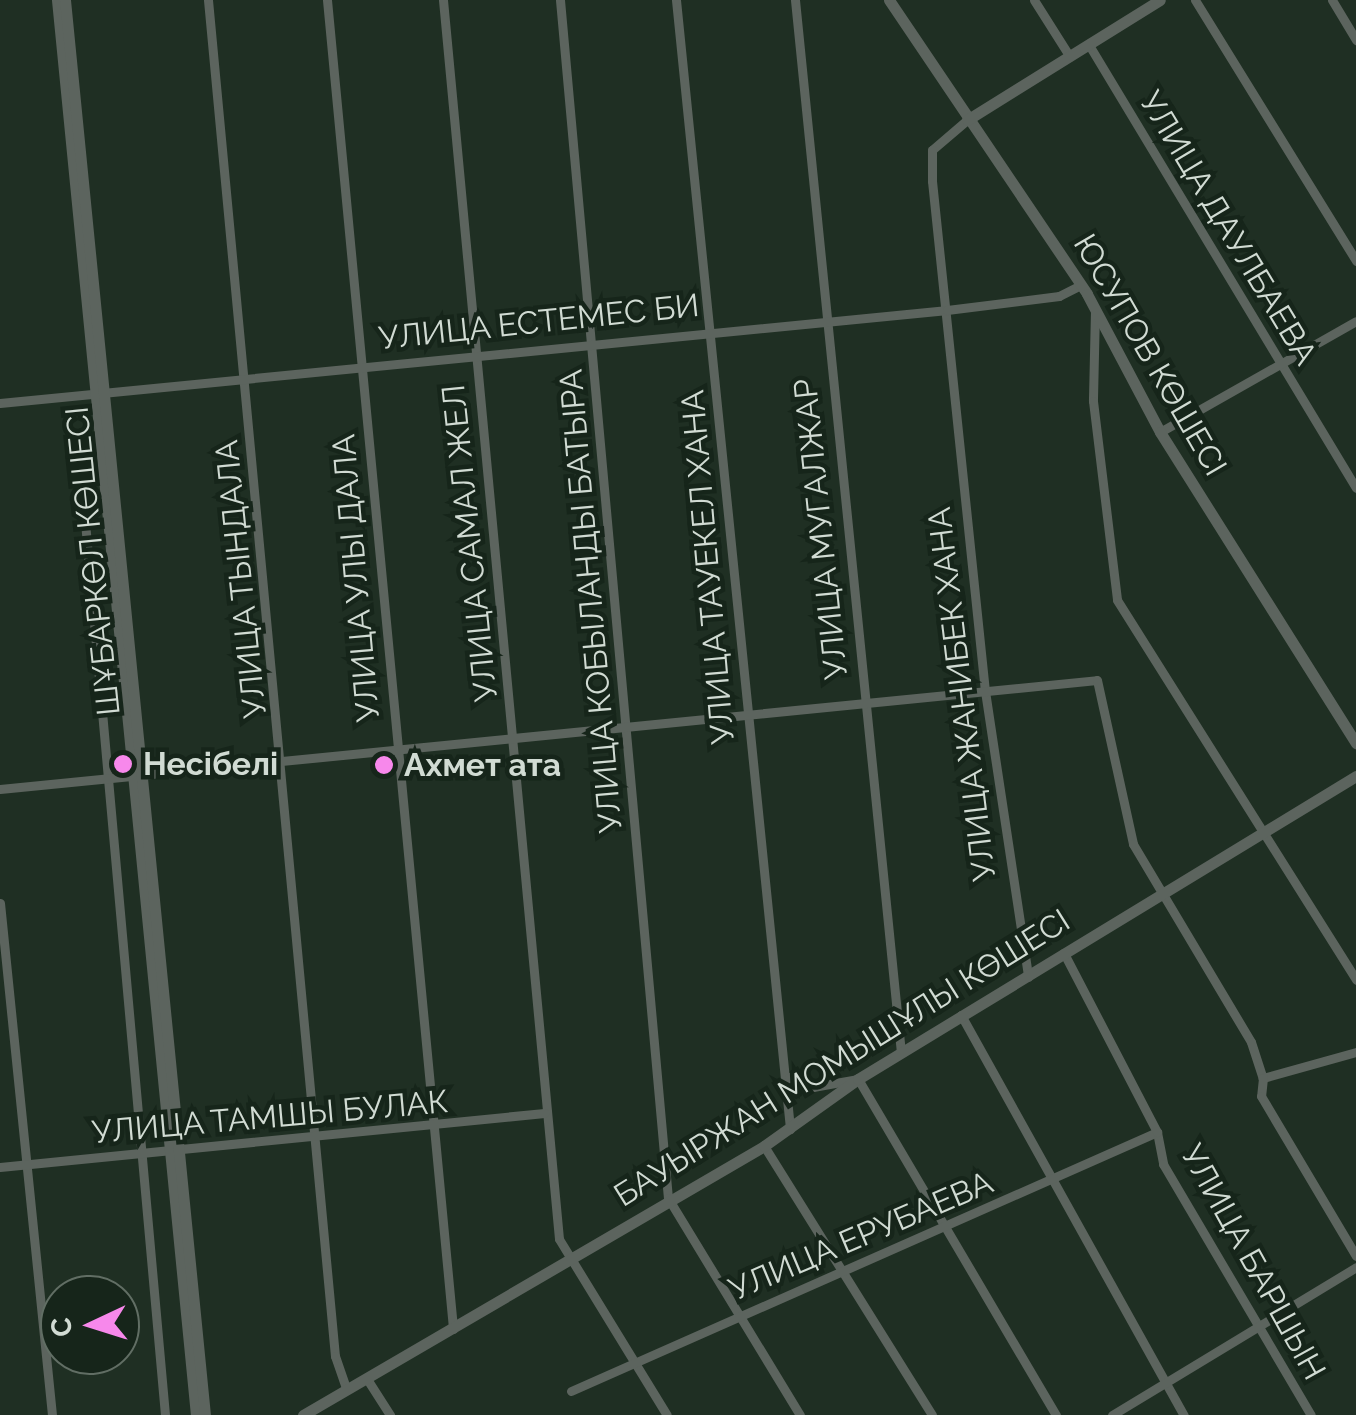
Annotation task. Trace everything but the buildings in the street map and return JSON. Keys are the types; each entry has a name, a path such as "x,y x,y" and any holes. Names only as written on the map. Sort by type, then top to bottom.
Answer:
{"street":[{"name":"ШҰБАРКӨЛ КӨШЕСІ","path":"57,0 205,1415"},
{"name":"ШҰБАРКӨЛ КӨШЕСІ","path":"66,0 100,394 100,436 138,778"},
{"name":"УЛИЦА ТЫНДАЛА","path":"208,0 285,761 335,1356 347,1390"},
{"name":"УЛИЦА УЛЫ ДАЛА","path":"326,0 453,1329"},
{"name":"УЛИЦА САМАЛ ЖЕЛ","path":"442,0 516,740 544,1113 559,1240 573,1255 667,1415"},
{"name":"УЛИЦА КОБЫЛАНДЫ БАТЫРА","path":"560,0 595,341 668,1198"},
{"name":"УЛИЦА ТАУЕКЕЛ ХАНА","path":"676,0 712,329 745,712 788,1077 790,1129"},
{"name":"УЛИЦА МУГАЛЖАР","path":"795,0 823,323 901,1053"},
{"name":"ЮСУПОВ КӨШЕСІ","path":"888,0 1081,285 1160,432 1356,744"},
{"path":"1034,0 1070,57"},
{"path":"968,120 1160,0"},
{"path":"1195,0 1356,261"},
{"path":"1332,0 1356,40"},
{"name":"УЛИЦА ДАУЛБАЕВА","path":"1089,45 1356,488"},
{"name":"УЛИЦА ЖАНИБЕК ХАНА","path":"968,120 932,150 954,404 986,691 1028,977"},
{"name":"УЛИЦА ЕСТЕМЕС БИ","path":"0,403 712,329 947,310 1059,296 1081,285"},
{"path":"1095,308 1093,401 1117,600 1356,980"},
{"path":"1160,432 1356,321"},
{"name":"ШҰБАРКӨЛ КӨШЕСІ","path":"100,436 78,447 102,782 165,1415"},
{"path":"0,789 102,782 516,740 745,712 1097,680 1133,844 1161,897 1252,1042 1263,1078 1260,1096 1356,1256"},
{"name":"БАУЫРЖАН МОМЫШҰЛЫ КӨШЕСІ","path":"303,1415 668,1198 764,1146 858,1078 1356,776"},
{"path":"0,903 52,1415"},
{"name":"УЛИЦА БАРШЫН","path":"1064,953 1154,1118 1163,1164 1311,1415"},
{"path":"961,1015 1184,1415"},
{"path":"1263,1078 1356,1052"},
{"path":"788,1077 813,1087 858,1078 951,1228 1056,1415"},
{"name":"УЛИЦА ТАМШЫ БУЛАК","path":"0,1167 431,1128 544,1113"},
{"name":"УЛИЦА ЕРУБАЕВА","path":"571,1390 738,1315 951,1228 1156,1132"},
{"path":"764,1146 932,1415"},
{"name":"ШҰБАРКӨЛ КӨШЕСІ","path":"175,1152 196,1415"},
{"path":"668,1198 800,1415"},
{"path":"1112,1415 1356,1267"},
{"path":"367,1379 390,1415"}],"place":[{"name":"Несібелі","path":"123,764"},
{"name":"Ахмет ата","path":"384,765"}]}
